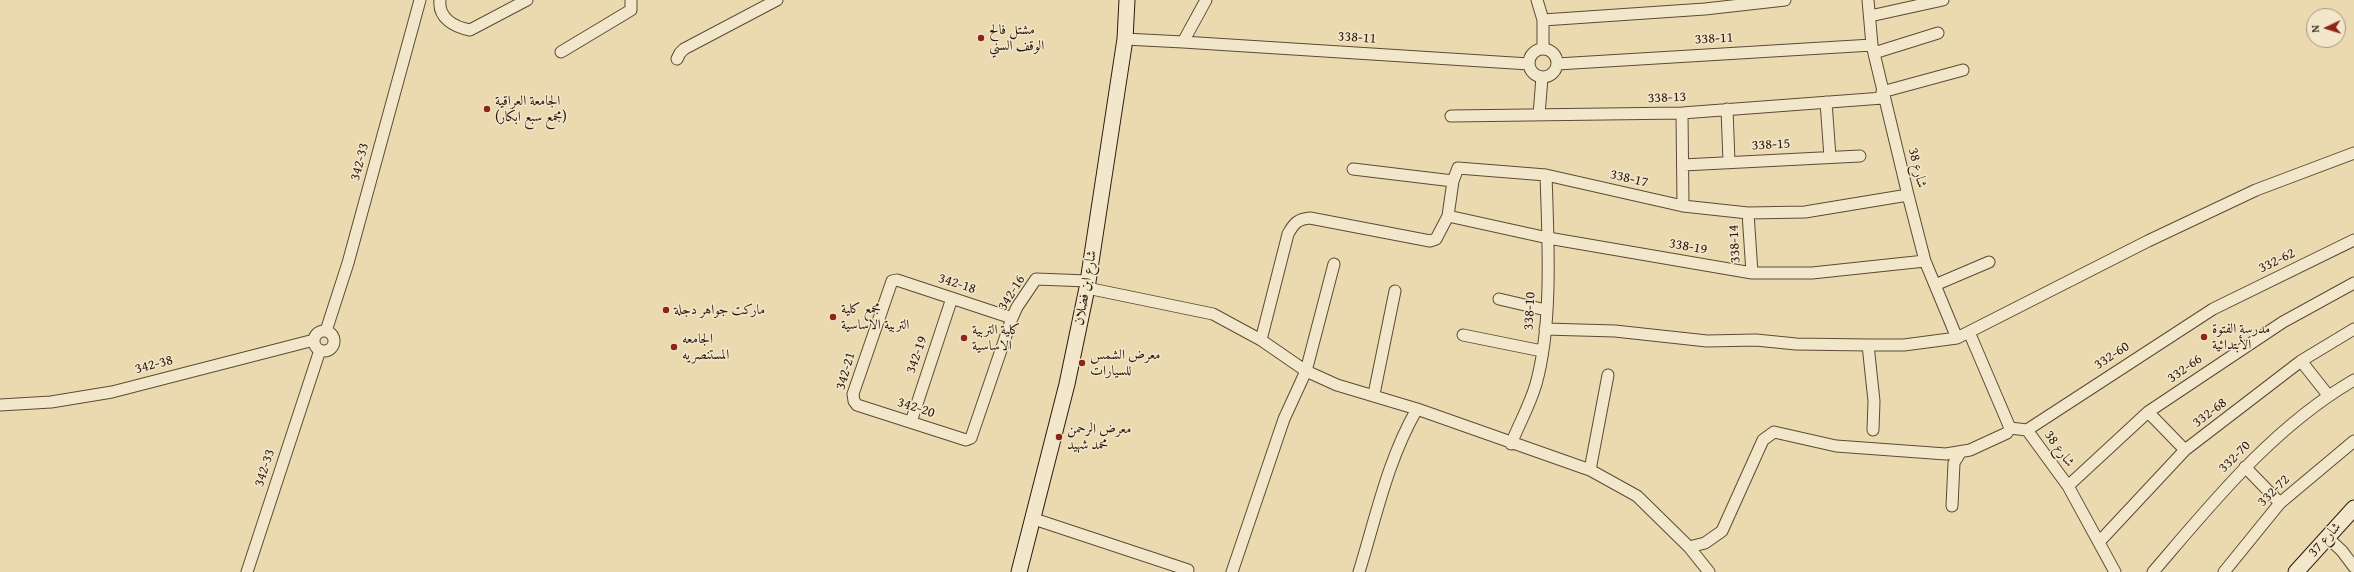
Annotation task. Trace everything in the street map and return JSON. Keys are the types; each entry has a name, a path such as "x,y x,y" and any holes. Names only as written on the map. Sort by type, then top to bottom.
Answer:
{"street":[{"name":"342-33","path":"326,331 348,263 420,0"},
{"path":"440,0 439,8 444,17 459,27 470,30 527,0"},
{"path":"561,52 631,10 631,0"},
{"path":"677,59 684,49 777,0"},
{"name":"شارع ابن فضلان","path":"1019,572 1034,518 1088,284 1125,38 1128,0"},
{"path":"1183,42 1206,0"},
{"path":"1537,0 1543,20 1543,49"},
{"path":"1543,20 1705,9 1785,0"},
{"name":"شارع 38","path":"1868,0 1873,49 1883,95 1925,261 1956,338"},
{"path":"1870,16 1943,0"},
{"name":"338-11","path":"1557,64 1873,49 1938,33"},
{"name":"338-11","path":"1125,38 1529,64"},
{"path":"1543,49 1551,52 1557,64 1550,75 1542,77 1531,71 1529,64 1531,55 1543,49"},
{"name":"338-13","path":"1451,116 1682,113 1826,102 1883,95 1963,70"},
{"path":"1539,115 1542,77"},
{"path":"1826,102 1830,157"},
{"path":"1727,110 1729,162"},
{"path":"1682,113 1683,206"},
{"path":"1545,329 1615,331 1706,341 1756,340 1796,344 1904,344 1956,338 2148,241 2256,190 2354,153"},
{"name":"338-15","path":"1683,165 1860,156"},
{"name":"338-17","path":"1453,181 1458,168 1546,175 1683,206 1748,213 1805,212 1908,195"},
{"path":"1261,340 1288,234 1293,224 1300,219 1310,218 1430,241 1436,239 1448,216 1453,181 1353,169"},
{"name":"338-10","path":"1511,444 1536,385 1545,329 1548,238 1546,175"},
{"name":"338-14","path":"1748,213 1752,273"},
{"name":"338-19","path":"1448,216 1548,238 1752,273 1812,273 1925,261"},
{"name":"332-62","path":"2213,309 2354,240"},
{"path":"1935,285 1989,262"},
{"path":"1232,572 1284,419 1306,371 1334,264"},
{"name":"342-16","path":"971,438 1012,318 1017,307 1036,279 1088,284"},
{"name":"342-18","path":"892,282 897,280 1012,318"},
{"name":"342-21","path":"854,401 856,387 892,282"},
{"name":"332-66","path":"2068,486 2148,412 2283,322 2354,283"},
{"path":"1088,284 1214,314 1261,340 1306,371 1337,385 1374,394 1511,444 1590,470 1637,496 1689,547 1709,572"},
{"path":"1374,394 1395,291"},
{"name":"342-19","path":"911,422 952,298"},
{"path":"1499,299 1546,310"},
{"name":"332-60","path":"2027,430 2213,309"},
{"name":"332-68","path":"2100,541 2185,450 2301,361 2354,329"},
{"path":"326,331 334,338 333,345 326,351 320,350 315,346 314,340 317,334 326,331"},
{"path":"1689,547 1705,543 1722,531 1763,440 1774,432 1819,444 1936,454 1960,453 1985,444 2007,432 2010,428 1969,332"},
{"path":"1463,335 1542,351"},
{"name":"342-38","path":"0,405 51,402 112,392 314,340"},
{"path":"1868,345 1874,401 1873,430"},
{"name":"342-33","path":"247,572 320,350"},
{"path":"2301,361 2328,395"},
{"path":"1590,470 1608,375"},
{"name":"332-70","path":"2152,572 2244,467 2328,395 2354,380"},
{"name":"342-20","path":"854,401 857,405 966,440 971,438"},
{"path":"1359,572 1386,478 1406,428 1417,409"},
{"path":"2148,412 2185,450"},
{"name":"شارع 38","path":"2010,428 2027,430 2068,486 2100,541 2115,572"},
{"name":"332-72","path":"2224,572 2280,503 2354,441"},
{"path":"1952,506 1954,463 1960,453"},
{"path":"2244,467 2280,503"},
{"name":"شارع 37","path":"2296,572 2354,508"},
{"path":"1034,518 1188,570"},
{"path":"2327,537 2342,550 2354,567"}],"place":[{"name":"مشتل فالح الوقف السني","path":"981,38"},
{"name":"الجامعة العراقية (مجمع سبع ابكار)","path":"487,109"},
{"name":"ماركت جواهر دجلة","path":"666,310"},
{"name":"مجمع كلية التربية الاساسية","path":"833,317"},
{"name":"مدرسة الفتوة الأبتدائية","path":"2204,337"},
{"name":"كلية التربية الاساسية","path":"964,338"},
{"name":"الجامعه المستنصريه","path":"674,347"},
{"name":"معرض الشمس للسيارات","path":"1082,363"},
{"name":"معرض الرحمن محمد شهيد","path":"1059,437"}]}
